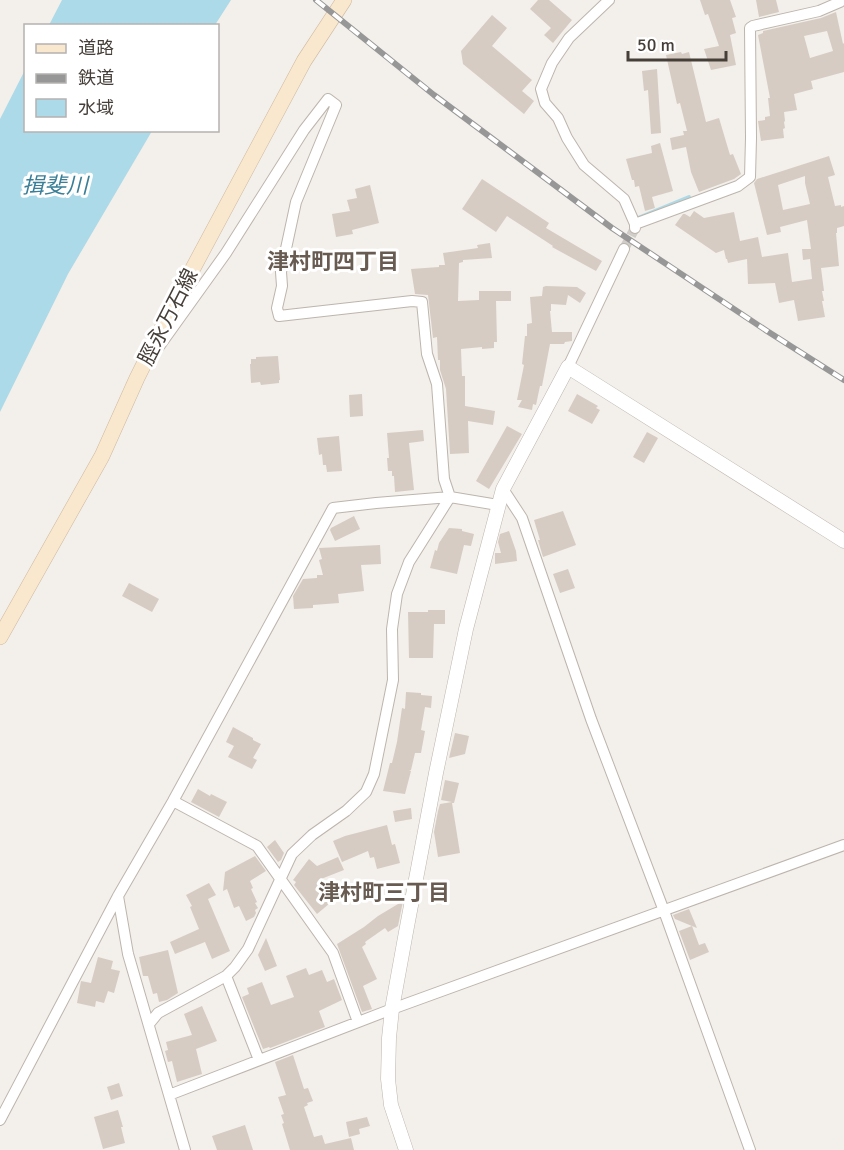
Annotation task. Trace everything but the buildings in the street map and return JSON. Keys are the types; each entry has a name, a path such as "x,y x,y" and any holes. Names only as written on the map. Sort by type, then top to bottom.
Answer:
{"main road":[{"name":"脛永万石線","path":"0,637 102,456 137,378 176,300 304,61 344,0"}],"street":[{"path":"609,0 569,38 552,63 541,89 545,103 558,118 567,138 584,165 624,199 635,226 738,186 750,177 752,138 750,28 819,11 841,2"},
{"path":"137,378 226,253 304,130 328,99 336,105 296,202 281,272 282,286 276,308 279,316 412,301 423,302 427,354 437,384 444,479 450,497"},
{"path":"406,1150 391,1105 388,1079 392,1009 466,629 503,489 568,367 624,249"},
{"path":"568,367 844,541"},
{"path":"503,489 522,518 591,719 664,911 750,1150"},
{"path":"149,1024 158,1013 226,976 235,967 248,949 292,854 366,792 374,774 393,680 392,629 397,594 409,562 450,497"},
{"path":"0,1120 118,896 173,801 333,508 450,497 498,505"},
{"path":"173,801 257,846 333,953 358,1022"},
{"path":"169,1095 392,1009 844,845"},
{"path":"118,896 128,954 185,1150"},
{"path":"226,976 259,1060"}],"water":[{"path":"62,0 231,0 216,24 50,24"},
{"name":"揖斐川","path":"24,72 24,132 151,132 68,274 0,412 0,119"}],"waterway":[{"path":"638,218 689,197"}],"tunnel":[{"path":"624,249 635,228"}],"railway":[{"path":"316,0 434,95 612,228 844,380"}],"district":[{"name":"津村町四丁目","path":"333,261"},
{"name":"津村町三丁目","path":"384,892"}]}
